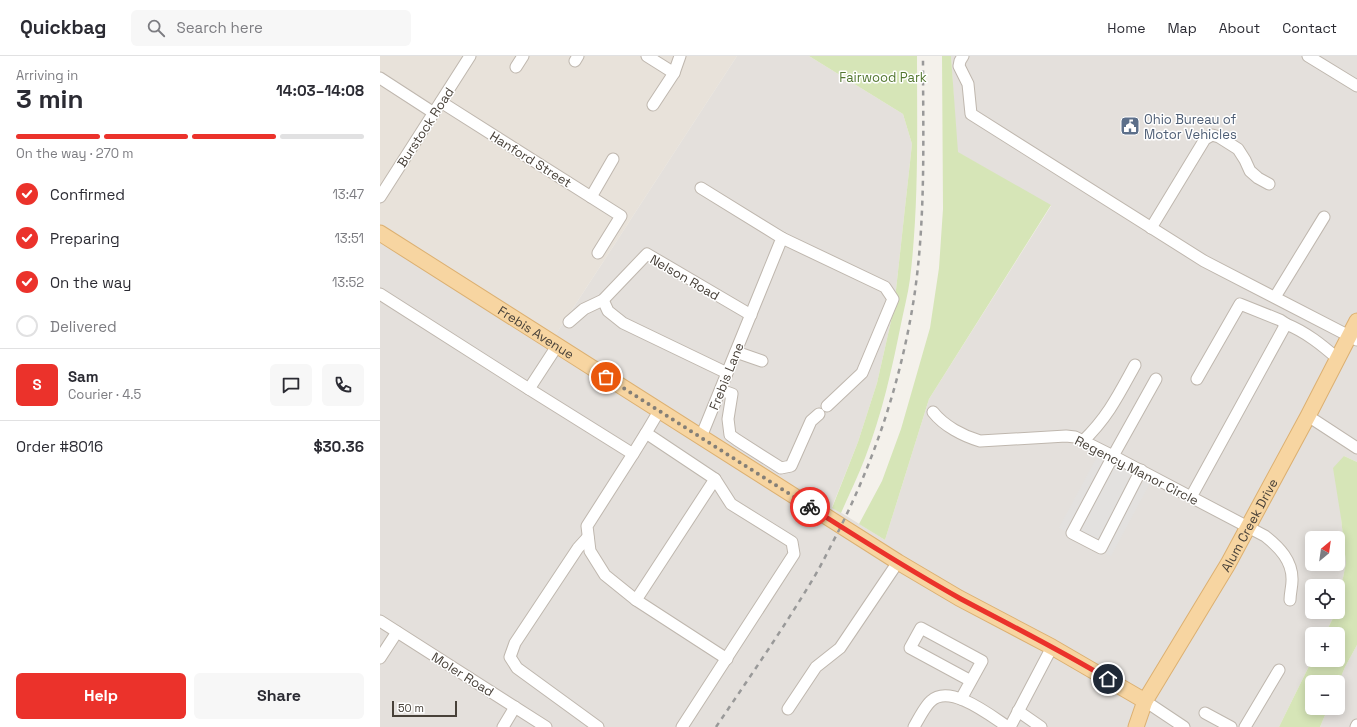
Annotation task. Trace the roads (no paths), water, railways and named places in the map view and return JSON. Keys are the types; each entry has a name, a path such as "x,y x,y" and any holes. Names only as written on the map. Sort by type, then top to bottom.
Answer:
{"main road":[{"name":"Frebis Avenue","path":"380,233 898,562 959,598 1052,647 1145,701"},
{"name":"Alum Creek Drive","path":"1136,727 1145,701 1221,576 1338,359 1353,338 1357,321"}],"street":[{"name":"Burstock Road","path":"380,197 470,56"},
{"path":"516,67 524,56"},
{"path":"647,56 674,73"},
{"path":"653,105 674,73 680,56"},
{"path":"963,56 959,66 968,84 971,114 1204,261 1353,338"},
{"path":"1308,56 1357,86"},
{"path":"380,78 434,113"},
{"name":"Hanford Street","path":"441,102 621,216 598,252"},
{"path":"1151,228 1205,139 1212,136 1220,137 1238,149 1250,171 1258,178 1269,184"},
{"path":"591,197 613,159"},
{"path":"701,188 782,238 885,286 893,299 862,374 811,420 791,466 781,468 730,435 728,419 732,394 720,390"},
{"path":"1275,297 1324,217"},
{"name":"Frebis Lane","path":"701,437 782,238"},
{"name":"Nelson Road","path":"569,322 584,309 603,300 647,254 751,315"},
{"path":"380,294 633,454"},
{"path":"603,300 608,311 623,323 727,373"},
{"path":"1197,379 1240,304 1299,329 1318,342 1338,359"},
{"path":"1191,497 1286,324"},
{"path":"529,389 557,346"},
{"path":"736,352 762,361"},
{"path":"1083,441 1093,431 1112,406 1135,365"},
{"path":"1141,470 1101,548 1072,533 1156,379"},
{"path":"659,410 587,526 590,551 605,575 636,600 727,659"},
{"name":"Regency Manor Circle","path":"933,412 937,417 968,438 980,441 1066,436 1076,437 1141,470 1265,536 1275,544 1288,561 1291,571 1292,581 1290,600"},
{"path":"1308,416 1357,448"},
{"path":"646,433 714,479 731,504 792,542 794,554 682,727"},
{"path":"636,600 714,479"},
{"path":"588,537 578,548 514,643 510,657 516,668 598,727"},
{"path":"788,709 816,667 840,648 898,562"},
{"name":"Moler Road","path":"380,621 546,727"},
{"path":"961,699 982,661 921,628 910,648 971,680"},
{"path":"380,658 397,632"},
{"path":"914,727 931,701 939,696 948,696 961,699 979,708 1009,727 1052,647"},
{"path":"1245,727 1278,670"},
{"path":"1145,701 1184,727"},
{"path":"503,727 515,707"},
{"path":"1018,711 1041,727"},
{"path":"1205,713 1231,727"}],"railway":[{"path":"716,727 802,598 819,568 851,506 875,448 885,419 909,329 918,268 923,177 923,56"}],"place":[{"name":"Ohio Bureau of Motor Vehicles","path":"1130,126"}],"park label":[{"name":"Fairwood Park","path":"883,77"}]}
